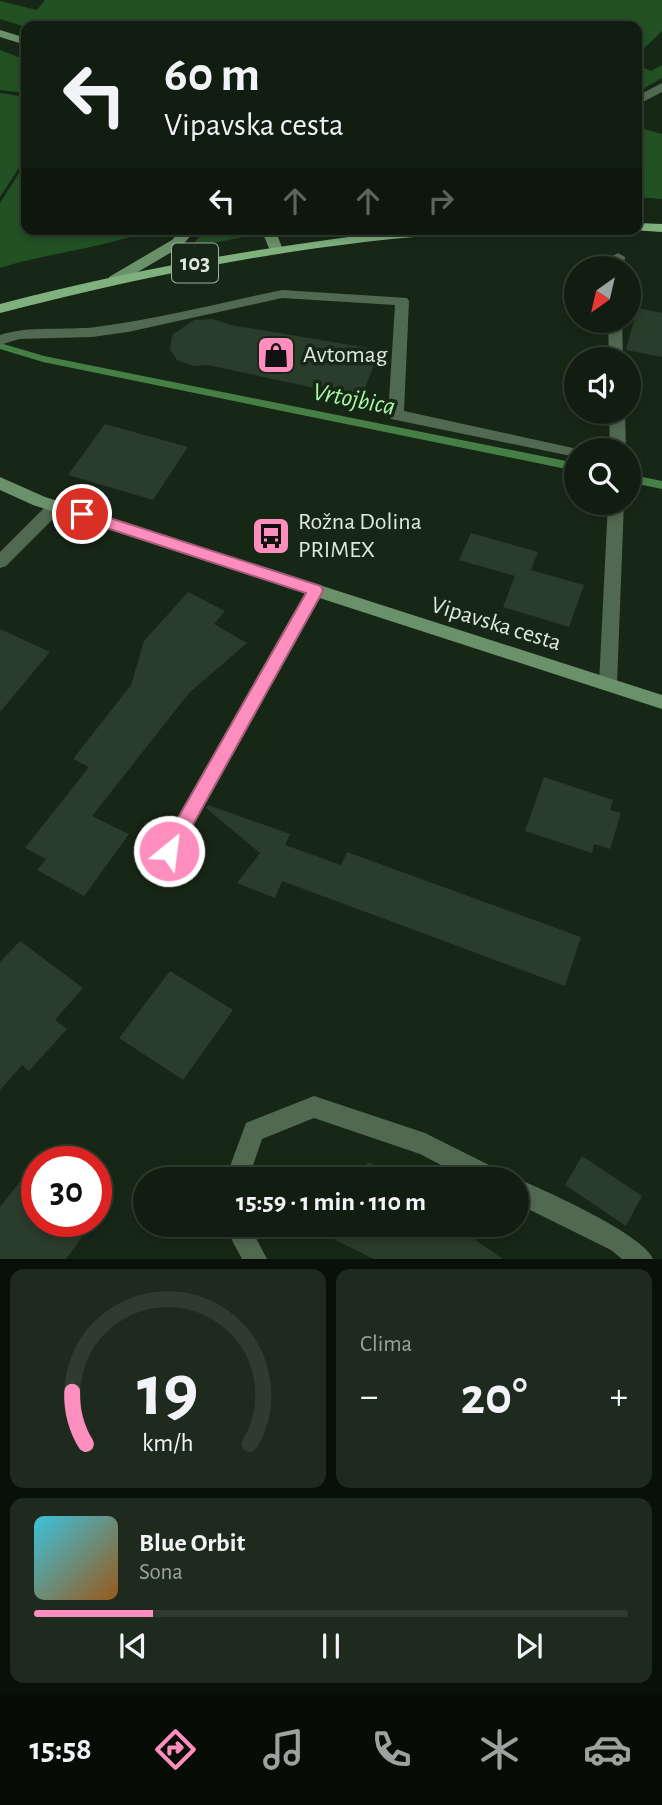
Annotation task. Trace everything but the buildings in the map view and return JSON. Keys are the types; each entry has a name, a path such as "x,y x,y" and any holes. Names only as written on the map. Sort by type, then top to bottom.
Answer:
{"main road":[{"path":"0,33 21,40"},
{"path":"642,227 662,228"},
{"path":"114,279 177,243 184,235"},
{"path":"270,235 276,250"},
{"name":"103","path":"0,309 114,279 276,250 391,235"},
{"name":"Vipavska cesta","path":"0,483 48,503 662,702"},
{"path":"0,496 48,503"}],"street":[{"path":"642,98 662,87"},
{"path":"0,340 18,334 92,332 128,327 282,294 402,301 396,415 564,450"},
{"path":"0,562 48,503"},
{"path":"608,684 615,515"},
{"path":"169,851 316,591"},
{"path":"241,1167 254,1131 314,1107 425,1144 470,1167"},
{"path":"529,1197 619,1242 641,1259"},
{"path":"243,1237 255,1259"}],"green space":[{"path":"45,0 662,0 662,31 642,50 642,21 21,21 21,25 0,19 0,1 37,10"},
{"path":"0,50 21,58 21,92 0,90"},
{"path":"662,65 662,78 642,89 642,67 651,71"},
{"path":"0,93 21,96 21,165 0,197"},
{"path":"642,128 662,134 662,199 642,197"},
{"path":"21,170 21,235 136,235 0,268 0,203"},
{"path":"201,235 253,235 194,247 192,245"}],"waterway":[{"name":"Vrtojbica","path":"0,346 43,359 564,465"},
{"name":"Vrtojbica","path":"641,481 662,485"}],"place":[{"name":"Avtomag","path":"276,355"},
{"name":"Rožna Dolina PRIMEX","path":"271,536"}],"route":[{"path":"82,514 316,591 169,851"}]}
